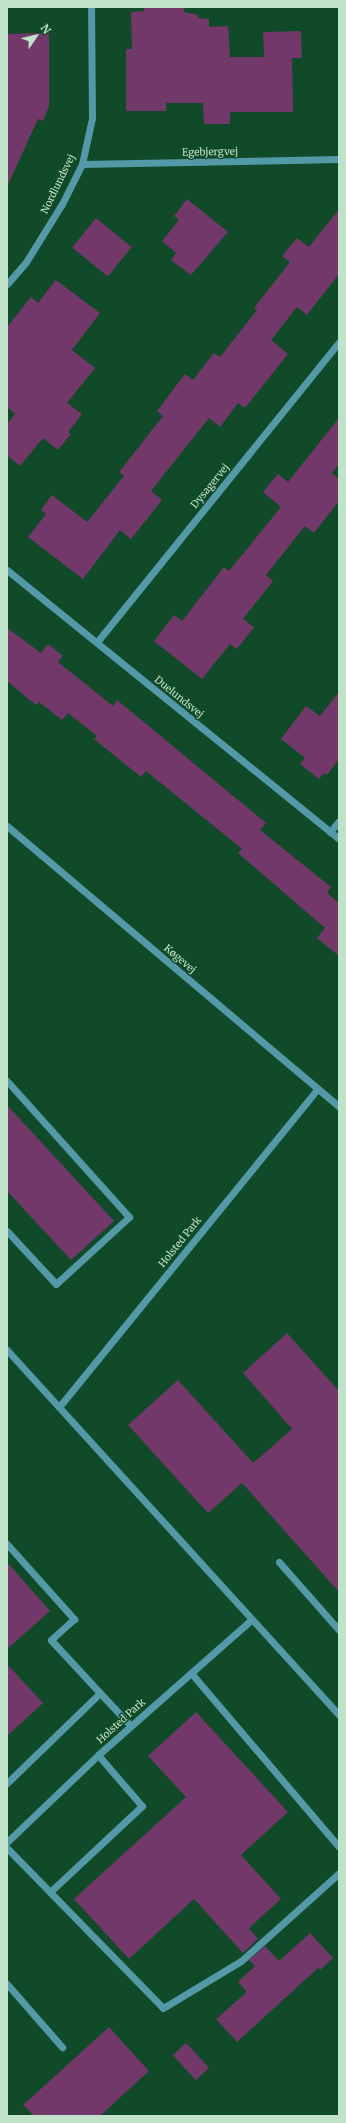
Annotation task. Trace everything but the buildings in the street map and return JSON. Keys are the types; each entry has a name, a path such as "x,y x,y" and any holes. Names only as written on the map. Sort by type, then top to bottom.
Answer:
{"street":[{"name":"Nordlundsvej","path":"7,284 26,262 62,204 82,164 92,118 91,7"},
{"name":"Egebjergvej","path":"82,164 339,159"},
{"name":"Dysagervej","path":"96,642 339,342"},
{"name":"Duelundsvej","path":"7,570 339,839"},
{"path":"330,832 339,820"},
{"name":"Køgevej","path":"7,826 317,1090 339,1107"},
{"path":"7,1082 128,1217 56,1284 7,1231"},
{"name":"Holsted Park","path":"59,1407 317,1090"},
{"path":"7,1350 338,1713"},
{"path":"7,1544 74,1620 51,1640 131,1726"},
{"path":"279,1562 339,1630"},
{"name":"Holsted Park","path":"7,1842 98,1755 252,1619"},
{"path":"191,1673 339,1847"},
{"path":"7,1783 100,1692"},
{"path":"50,1892 142,1806 98,1755"},
{"path":"7,1848 163,2008 241,1961 339,1873"},
{"path":"7,1984 62,2047"}]}
